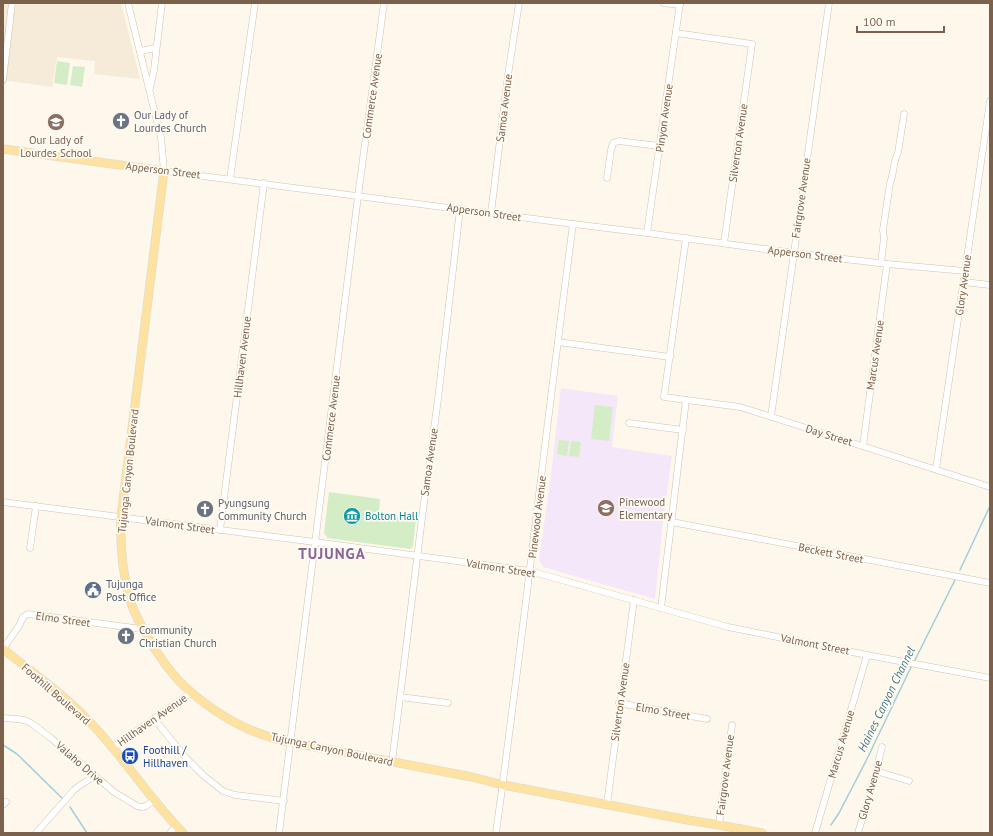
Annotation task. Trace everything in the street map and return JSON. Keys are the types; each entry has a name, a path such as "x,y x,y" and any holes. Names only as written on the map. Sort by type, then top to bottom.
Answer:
{"main road":[{"name":"Apperson Street","path":"3,149 164,171"},
{"name":"Tujunga Canyon Boulevard","path":"164,171 121,517 122,550 125,580 129,597 142,629 168,668 192,692 215,710 243,726 279,740 472,777 503,785 762,833"},
{"name":"Foothill Boulevard","path":"3,649 47,683 88,720 183,833"}],"street":[{"path":"3,80 12,3"},
{"name":"Tujunga Canyon Boulevard","path":"128,3 161,138 164,171"},
{"path":"149,91 154,70 162,3"},
{"path":"230,179 255,3"},
{"name":"Commerce Avenue","path":"279,833 358,196 384,3"},
{"name":"Samoa Avenue","path":"491,213 508,75 519,3"},
{"path":"663,3 680,4"},
{"name":"Fairgrove Avenue","path":"771,417 829,3"},
{"name":"Pinyon Avenue","path":"647,233 680,4"},
{"name":"Silverton Avenue","path":"676,33 752,44 724,243"},
{"path":"140,51 156,48"},
{"name":"Glory Avenue","path":"936,469 990,102"},
{"name":"Marcus Avenue","path":"863,446 884,263 883,230 890,183 898,153 904,114"},
{"path":"607,178 613,143 619,141 659,146"},
{"name":"Apperson Street","path":"164,171 794,253 966,271"},
{"name":"Hillhaven Avenue","path":"220,530 264,183"},
{"name":"Samoa Avenue","path":"392,762 438,399 460,209"},
{"name":"Pinewood Avenue","path":"496,833 573,224"},
{"path":"558,342 670,357 686,238"},
{"path":"964,282 990,285"},
{"name":"Day Street","path":"670,357 664,397 740,408 990,487"},
{"path":"662,608 686,400"},
{"path":"629,423 683,430"},
{"name":"Valmont Street","path":"3,502 530,571 728,627 990,678"},
{"path":"30,548 36,506"},
{"name":"Beckett Street","path":"672,522 990,584"},
{"name":"Silverton Avenue","path":"607,804 619,703 634,600"},
{"name":"Elmo Street","path":"3,649 23,618 28,614 142,629"},
{"name":"Marcus Avenue","path":"815,833 867,655"},
{"name":"Hillhaven Avenue","path":"112,748 192,692"},
{"path":"400,696 448,703"},
{"name":"Elmo Street","path":"619,703 707,719"},
{"name":"Valaho Drive","path":"3,718 17,718 31,723 51,738 114,792 140,807 145,806 154,800"},
{"path":"154,719 187,760 222,791 235,795 284,801"},
{"name":"Fairgrove Avenue","path":"719,825 732,725"},
{"name":"Glory Avenue","path":"858,833 882,747"},
{"path":"876,771 909,781"},
{"path":"36,833 74,790 94,776"},
{"path":"170,833 176,826"}],"shaded area":[{"path":"3,3 121,3 140,79 94,74 95,61 57,57 52,87 3,80"},
{"name":"Pinewood Elementary","path":"561,388 618,396 612,447 672,456 655,599 543,567 539,560"}],"green space":[{"path":"57,61 70,63 67,85 54,83"},
{"path":"73,66 85,67 82,87 70,85"},
{"path":"595,405 613,407 609,441 591,439"},
{"path":"559,440 569,441 567,456 557,454"},
{"path":"571,441 581,442 579,457 569,456"},
{"path":"329,492 380,499 379,514 416,519 413,546 410,549 327,538 324,533"}],"waterway":[{"name":"Haines Canyon Channel","path":"960,570 990,506"},
{"name":"Haines Canyon Channel","path":"914,662 955,580"},
{"name":"Haines Canyon Channel","path":"831,825 839,813 866,761 912,665"},
{"name":"Haines Canyon Channel","path":"3,745 17,754 63,799"},
{"name":"Haines Canyon Channel","path":"70,807 87,833"}],"place":[{"name":"Our Lady of Lourdes Church","path":"121,121"},
{"name":"Our Lady of Lourdes School","path":"56,122"},
{"name":"Pinewood Elementary","path":"606,508"},
{"name":"Pyungsung Community Church","path":"205,509"},
{"name":"Bolton Hall","path":"352,516"},
{"name":"Tujunga Post Office","path":"93,590"},
{"name":"Community Christian Church","path":"126,636"},
{"name":"Foothill / Hillhaven","path":"130,756"}],"district":[{"name":"TUJUNGA","path":"332,553"}]}
